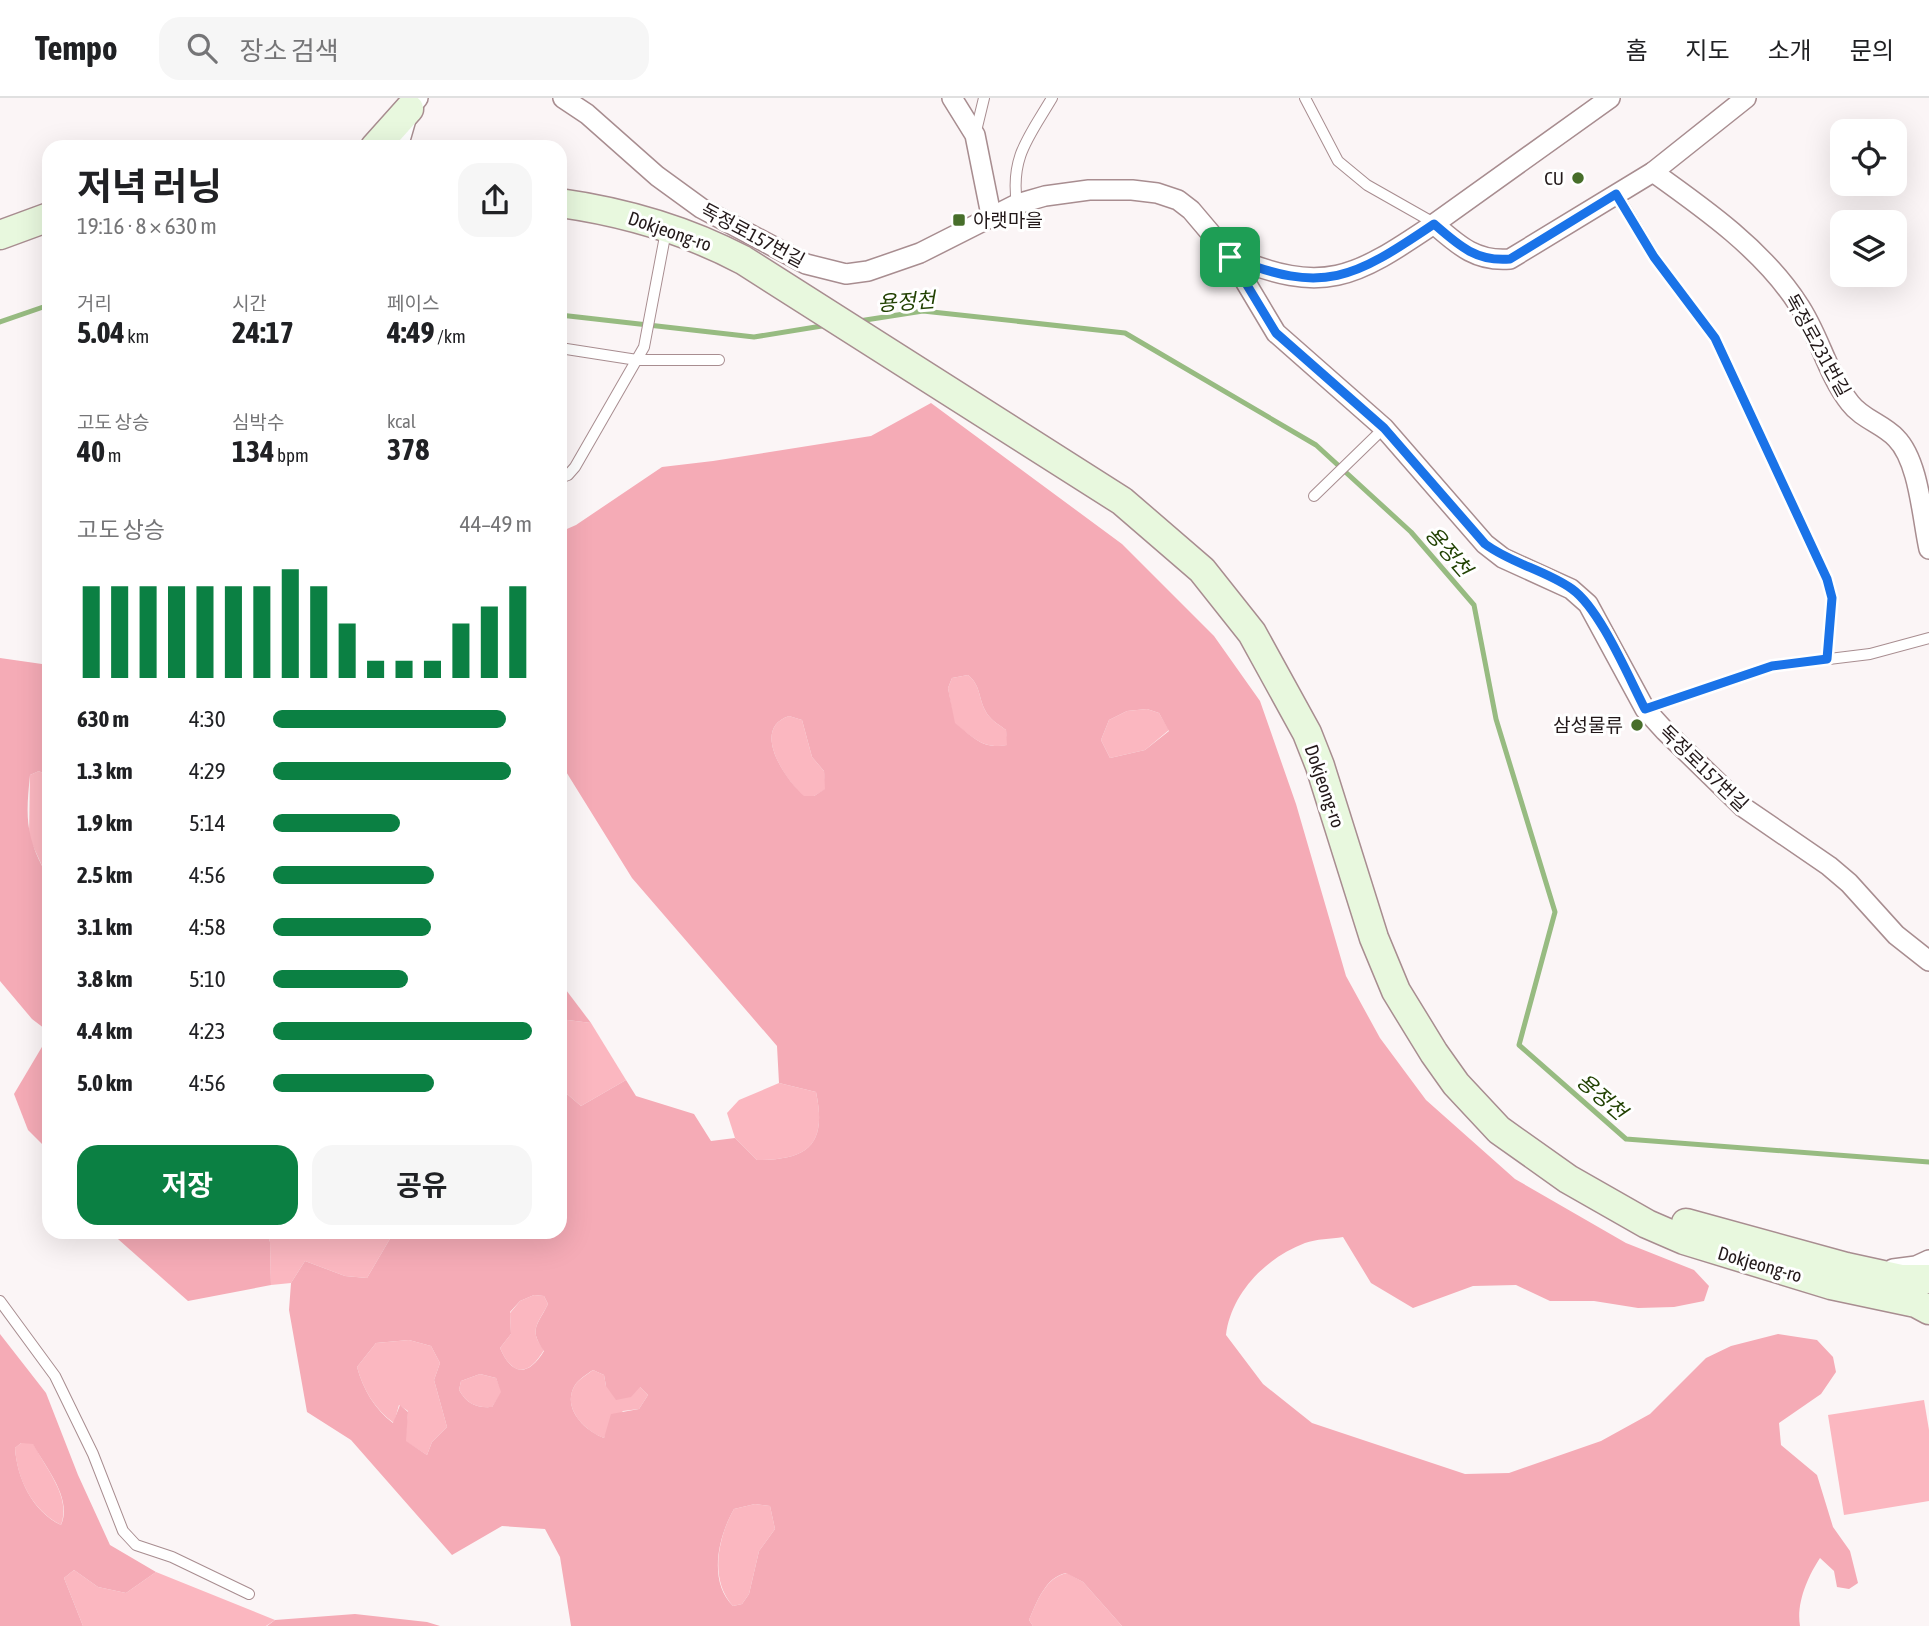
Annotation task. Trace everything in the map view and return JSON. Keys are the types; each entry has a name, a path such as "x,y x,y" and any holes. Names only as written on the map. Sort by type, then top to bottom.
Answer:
{"street":[{"name":"독정로157번길","path":"564,98 587,114 657,176 701,208 806,264 825,271 846,274 868,271 920,253 991,215 1045,196 1089,190 1157,193 1178,200 1191,210 1230,257 1276,333 1384,428 1485,544 1503,558 1571,589 1588,604 1645,709 1665,731 1743,807 1829,866 1896,935 1929,961"},
{"path":"952,98 975,135 991,215"},
{"path":"1230,257 1285,276 1310,279 1334,278 1358,271 1380,260 1434,224 1610,98"},
{"path":"1434,224 1475,256 1493,260 1510,259 1653,172 1746,98"},
{"path":"381,140 414,104"},
{"path":"401,140 414,104"},
{"path":"409,140 408,134 414,104"},
{"name":"독정로231번길","path":"1653,172 1685,195 1777,275 1800,306 1849,402 1861,416 1895,436 1905,448 1911,464 1929,549"},
{"name":"Dokjeong-ro","path":"567,205 595,208 666,227 714,245 774,278 1122,501 1202,570 1252,633 1307,733 1374,937 1396,991 1412,1020 1456,1084 1499,1130 1546,1165 1647,1224 1720,1253 1831,1285 1916,1303 1929,1310"},
{"path":"0,235 42,220"},
{"name":"Dokjeong-ro","path":"1600,1196 1846,1267 1901,1279 1929,1279"},
{"path":"1846,1267 1894,1269 1916,1266 1929,1260"}],"lane":[{"path":"975,135 984,98"},
{"path":"1017,204 1014,182 1016,163 1052,98"},
{"path":"1305,98 1338,161 1367,185 1434,224"},
{"path":"1616,194 1654,257 1715,338 1827,579 1832,598 1832,615 1827,659"},
{"path":"567,475 575,467 644,347 662,262 666,227"},
{"path":"567,349 637,360 719,360"},
{"path":"1314,496 1384,428"},
{"path":"1645,709 1772,666 1870,654 1929,638"},
{"path":"0,1301 55,1376 93,1454 123,1531 136,1545 172,1557 249,1594"}],"shaded area":[{"path":"931,403 1122,544 1214,636 1260,701 1296,804 1346,976 1380,1038 1426,1100 1515,1179 1626,1243 1694,1270 1709,1286 1704,1301 1674,1307 1638,1308 1594,1301 1550,1301 1516,1285 1473,1286 1413,1308 1371,1283 1343,1237 1314,1241 1276,1258 1252,1279 1235,1305 1229,1320 1226,1335 1263,1384 1312,1423 1465,1474 1509,1473 1601,1441 1650,1414 1706,1358 1731,1346 1778,1334 1817,1340 1833,1357 1836,1372 1821,1394 1779,1423 1781,1445 1817,1475 1833,1527 1850,1551 1858,1583 1849,1589 1837,1587 1834,1571 1820,1558 1804,1590 1800,1626 1122,1626 1083,1582 1066,1573 1053,1579 1043,1591 1029,1620 1033,1626 571,1626 560,1557 545,1529 502,1526 452,1555 351,1440 307,1412 289,1310 291,1283 305,1261 345,1276 367,1278 390,1239 567,1239 567,1094 581,1106 626,1080 636,1096 694,1114 711,1141 735,1138 757,1160 790,1157 801,1152 810,1146 819,1125 816,1092 779,1083 777,1046 632,878 567,773 567,529 662,467 871,436","holes":["968,675 972,679 987,713 1006,730 1007,745 985,744 955,723 948,688 952,678","1147,709 1159,713 1169,731 1145,750 1110,758 1101,740 1109,720 1127,711","789,716 802,720 812,757 824,771 825,789 814,796 804,796 797,789 775,755 772,732 778,723","534,1295 544,1296 548,1304 536,1327 536,1337 544,1351 532,1365 520,1370 510,1364 500,1348 511,1334 510,1312 520,1301","409,1340 431,1346 440,1363 434,1380 447,1427 432,1442 427,1455 406,1441 408,1412 400,1405 393,1423 370,1398 363,1383 357,1367 376,1343","593,1370 604,1375 606,1386 616,1400 631,1397 640,1387 648,1395 639,1409 611,1414 604,1438 589,1430 577,1418 571,1402 575,1385","480,1374 496,1378 501,1392 492,1407 477,1406 465,1399 459,1390 461,1381","755,1504 770,1506 775,1529 759,1551 749,1594 742,1604 733,1606 720,1584 718,1559 724,1532 734,1509"]},
{"path":"0,658 42,664 42,773 39,771 30,775 28,812 30,833 42,866 42,1027 32,1019 0,981"},
{"path":"968,675 977,687 987,713 1006,730 1008,745 985,744 954,723 948,688 952,678"},
{"path":"1147,709 1159,713 1169,730 1145,750 1110,758 1101,740 1109,720 1127,711"},
{"path":"789,716 802,720 812,757 824,771 826,789 814,796 804,797 789,779 775,755 772,732 778,723"},
{"path":"39,771 42,773 42,866 29,837 30,775"},
{"path":"567,991 591,1023 567,1020"},
{"path":"567,1020 591,1023 626,1080 581,1106 567,1094"},
{"path":"42,1047 42,1144 28,1130 14,1094"},
{"path":"779,1083 816,1092 819,1125 816,1136 810,1146 790,1157 757,1160 735,1138 727,1113 739,1100"},
{"path":"118,1239 269,1239 271,1285 188,1301"},
{"path":"269,1239 390,1239 367,1278 345,1276 305,1261 291,1283 271,1285"},
{"path":"534,1295 544,1296 548,1304 536,1327 536,1337 544,1350 532,1365 520,1370 510,1364 500,1348 511,1334 510,1313 520,1301"},
{"path":"0,1334 46,1393 78,1475 110,1545 156,1572 126,1593 98,1587 74,1570 64,1578 83,1626 0,1626","holes":["21,1443 33,1444 61,1494 64,1515 61,1525 34,1502 19,1471 15,1448"]},
{"path":"409,1340 431,1346 440,1363 434,1380 447,1427 432,1442 427,1455 405,1441 408,1411 399,1405 394,1423 387,1418 371,1398 357,1367 376,1343"},
{"path":"593,1370 604,1375 606,1386 640,1387 648,1395 639,1409 623,1411 610,1425 604,1438 589,1430 577,1418 571,1402 575,1385"},
{"path":"480,1374 496,1378 502,1392 492,1407 472,1404 459,1390 461,1381"},
{"path":"1924,1400 1929,1430 1929,1501 1844,1515 1828,1415"},
{"path":"21,1443 33,1443 56,1483 63,1504 61,1525 34,1502 23,1482 15,1448"},
{"path":"755,1504 770,1506 775,1529 759,1551 749,1594 742,1604 733,1606 725,1596 721,1584 720,1545 734,1509"},
{"path":"74,1570 98,1587 126,1593 156,1572 275,1620 266,1626 83,1626 64,1578"},
{"path":"1067,1573 1083,1582 1122,1626 1033,1626 1029,1620 1043,1591 1053,1579"},
{"path":"355,1614 427,1622 440,1626 267,1626 275,1620"}],"waterway":[{"name":"용정천","path":"0,322 42,307"},
{"name":"용정천","path":"859,321 923,311 1125,333 1316,445 1411,532 1474,605 1496,719 1555,912 1519,1045 1626,1139 1929,1162"},
{"name":"용정천","path":"567,316 754,337 828,325"}],"place":[{"name":"CU","path":"1578,178"},
{"name":"아랫마을","path":"959,220"},
{"name":"삼성물류","path":"1637,725"}],"route":[{"path":"1616,194 1654,257 1715,338 1827,579 1832,598 1832,615 1827,659 1772,666 1645,709 1588,604 1571,589 1503,558 1485,544 1384,428 1276,333 1230,257 1285,276 1334,278 1358,271 1380,260 1434,224 1475,256 1493,260 1510,259 1616,194"}]}
